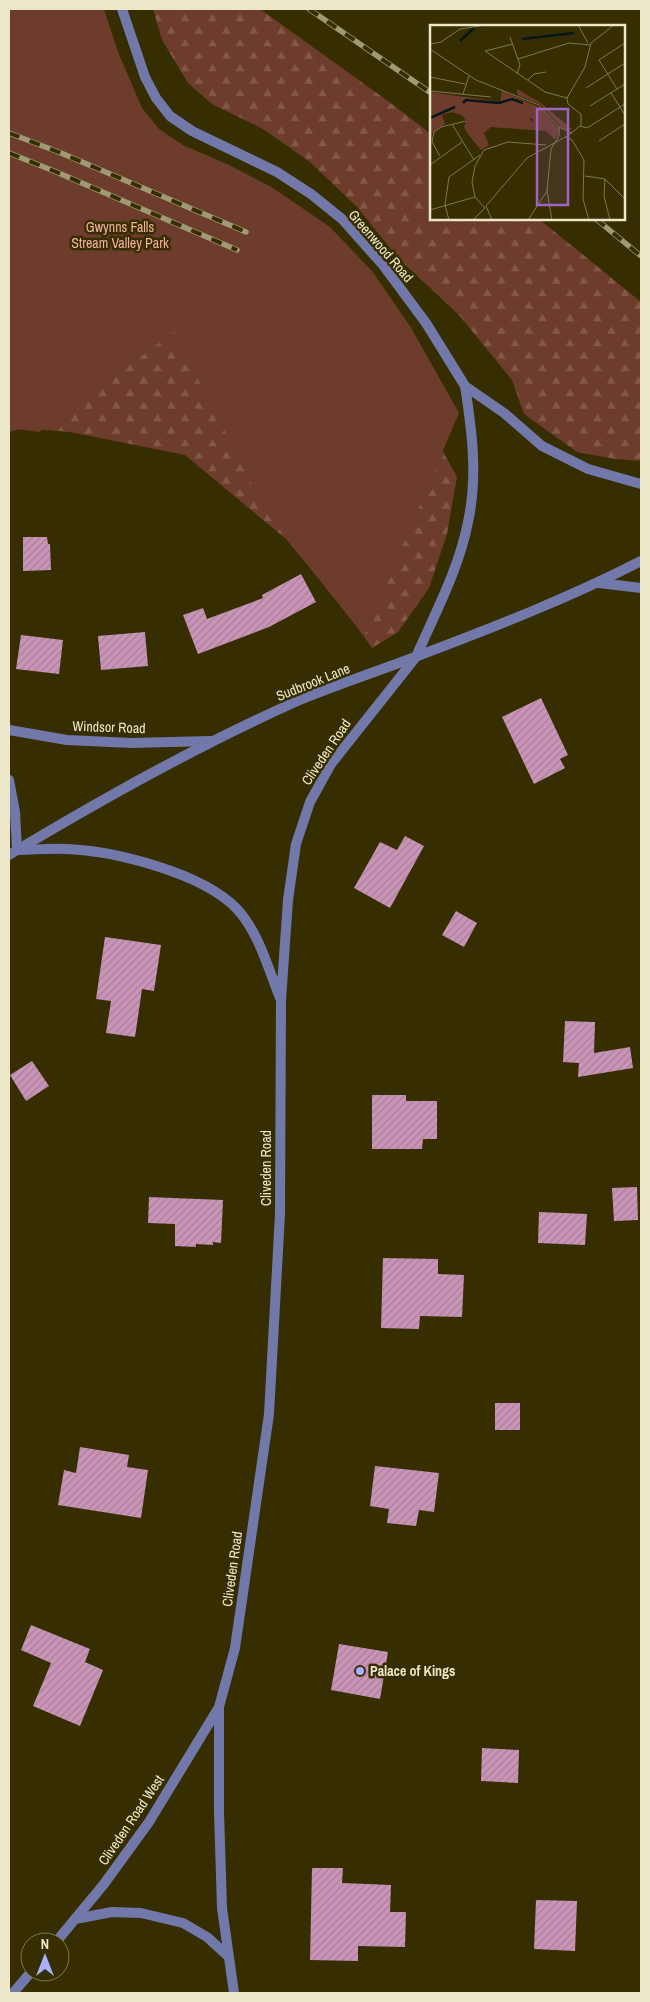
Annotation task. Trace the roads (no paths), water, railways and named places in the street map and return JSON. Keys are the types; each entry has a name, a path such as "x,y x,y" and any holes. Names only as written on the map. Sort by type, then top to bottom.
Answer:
{"street":[{"name":"Greenwood Road","path":"122,9 145,77 156,98 170,116 192,131 278,172 311,194 342,219 383,265 426,323 465,386 504,413 542,446 588,469 641,484"},
{"name":"Cliveden Road","path":"234,1993 222,1908 219,1812 219,1707 235,1648 269,1414 280,1214 281,1000 288,900 296,844 310,802 331,764 416,657 455,566 468,523 474,482 472,434 465,386"},
{"name":"Sudbrook Lane","path":"13,853 137,780 210,741 304,699 416,657 599,582 641,561"},
{"path":"599,582 641,588"},
{"name":"Windsor Road","path":"9,730 67,740 114,742 210,741"},
{"path":"9,780 16,812 13,853 66,849 97,852 176,872 208,887 237,908 257,938 281,1000"},
{"name":"Cliveden Road West","path":"64,1932 104,1884 148,1822 219,1707"},
{"path":"75,1919 112,1912 141,1913 183,1923 207,1937 228,1956"},
{"path":"13,1993 22,1982"}],"railway":[{"path":"309,9 430,92"},
{"path":"9,133 61,153 246,232"},
{"path":"9,153 237,250"},
{"path":"597,220 641,256"}],"place":[{"name":"Palace of Kings","path":"360,1671"}],"park label":[{"name":"Gwynns Falls Stream Valley Park","path":"120,236"}]}
